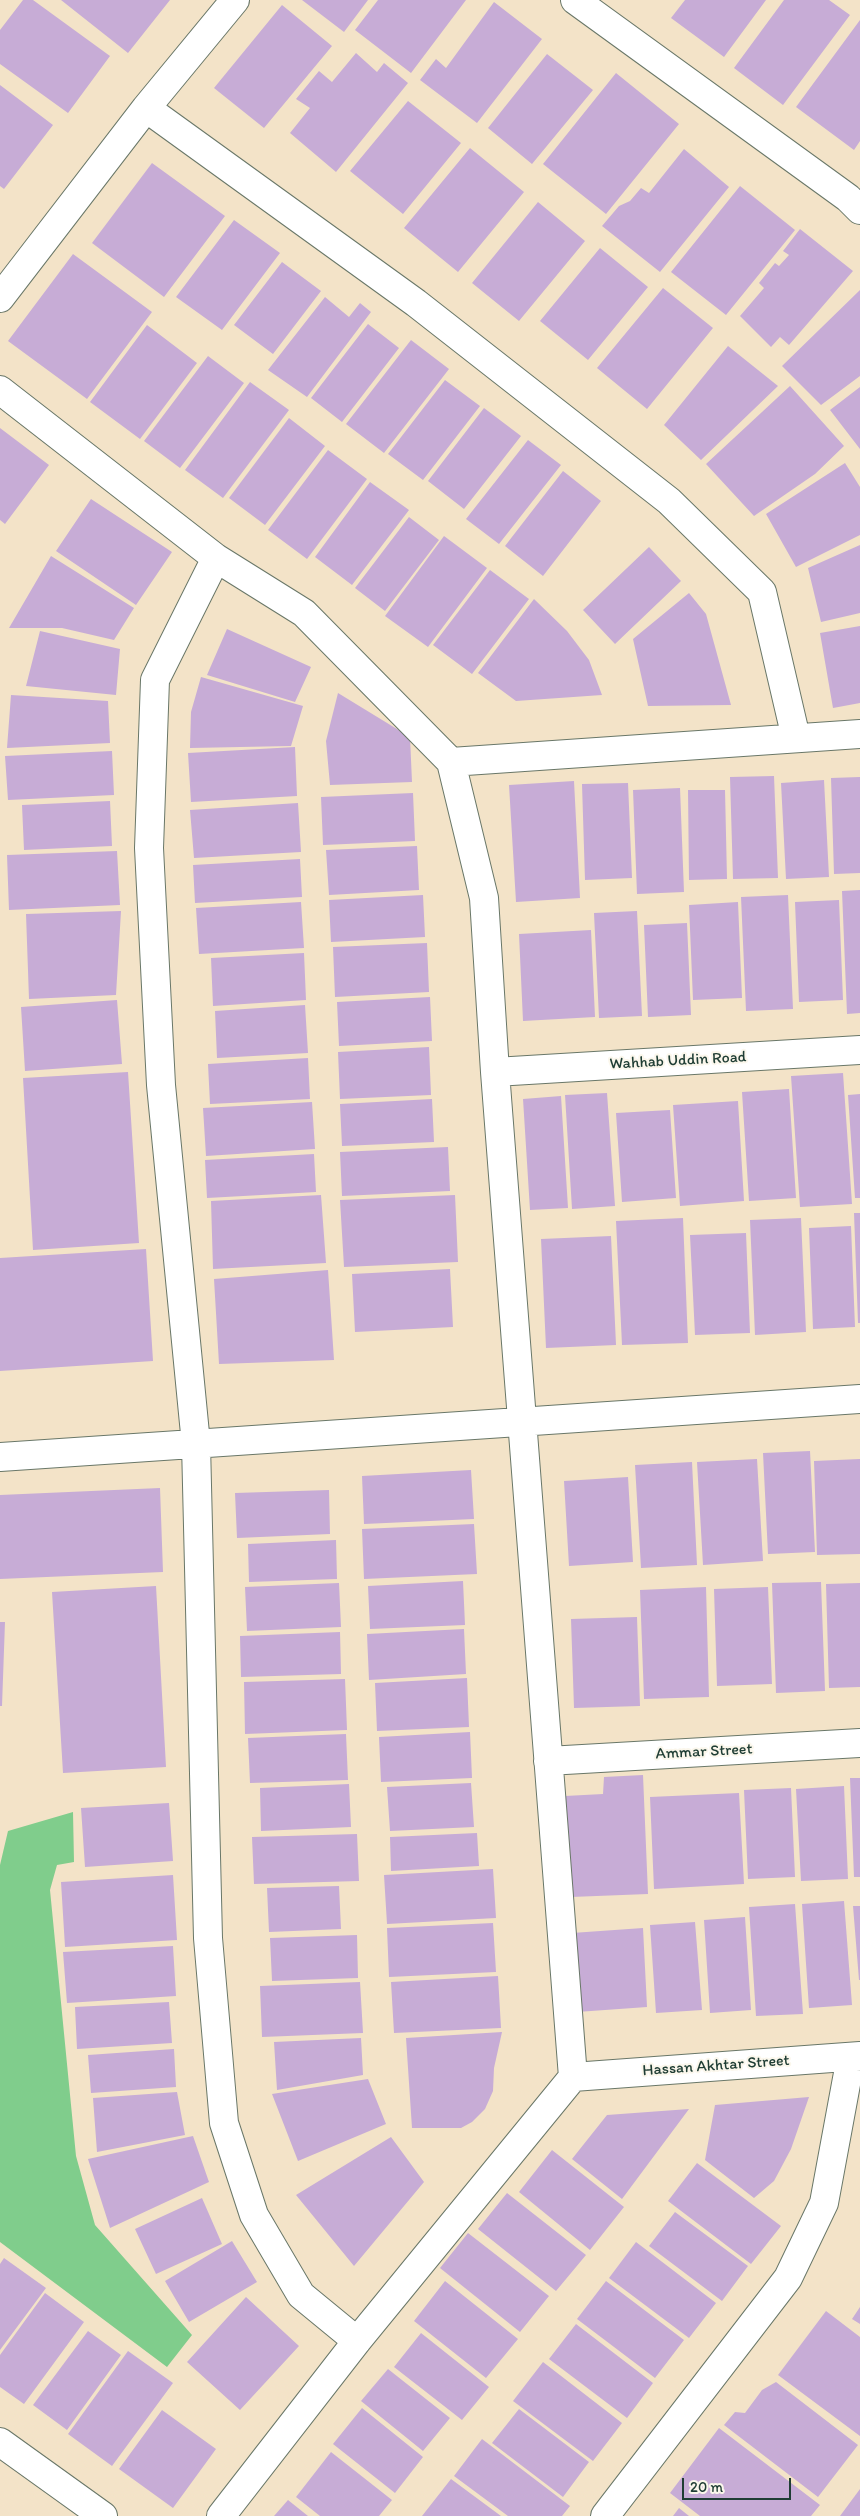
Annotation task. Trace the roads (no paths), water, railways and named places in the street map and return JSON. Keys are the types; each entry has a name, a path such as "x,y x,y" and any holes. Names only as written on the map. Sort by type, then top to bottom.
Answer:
{"street":[{"path":"0,298 146,108 235,0"},
{"path":"575,0 848,198 860,210"},
{"path":"146,108 416,303 676,507 762,592 796,738"},
{"path":"0,390 216,558 304,613 451,762 484,898 495,1072 573,2077 357,2340 221,2516"},
{"path":"216,558 155,680 149,848 162,1084 196,1444 208,1938 224,2123 254,2215 301,2295 357,2340"},
{"path":"451,762 860,734"},
{"name":"Wahhab Uddin Road","path":"495,1072 860,1050"},
{"path":"0,1457 860,1399"},
{"name":"Ammar Street","path":"548,1760 860,1743"},
{"path":"605,2516 788,2278 824,2203 856,2056"},
{"name":"Hassan Akhtar Street","path":"573,2077 856,2056"},
{"path":"0,2442 103,2516"}]}
